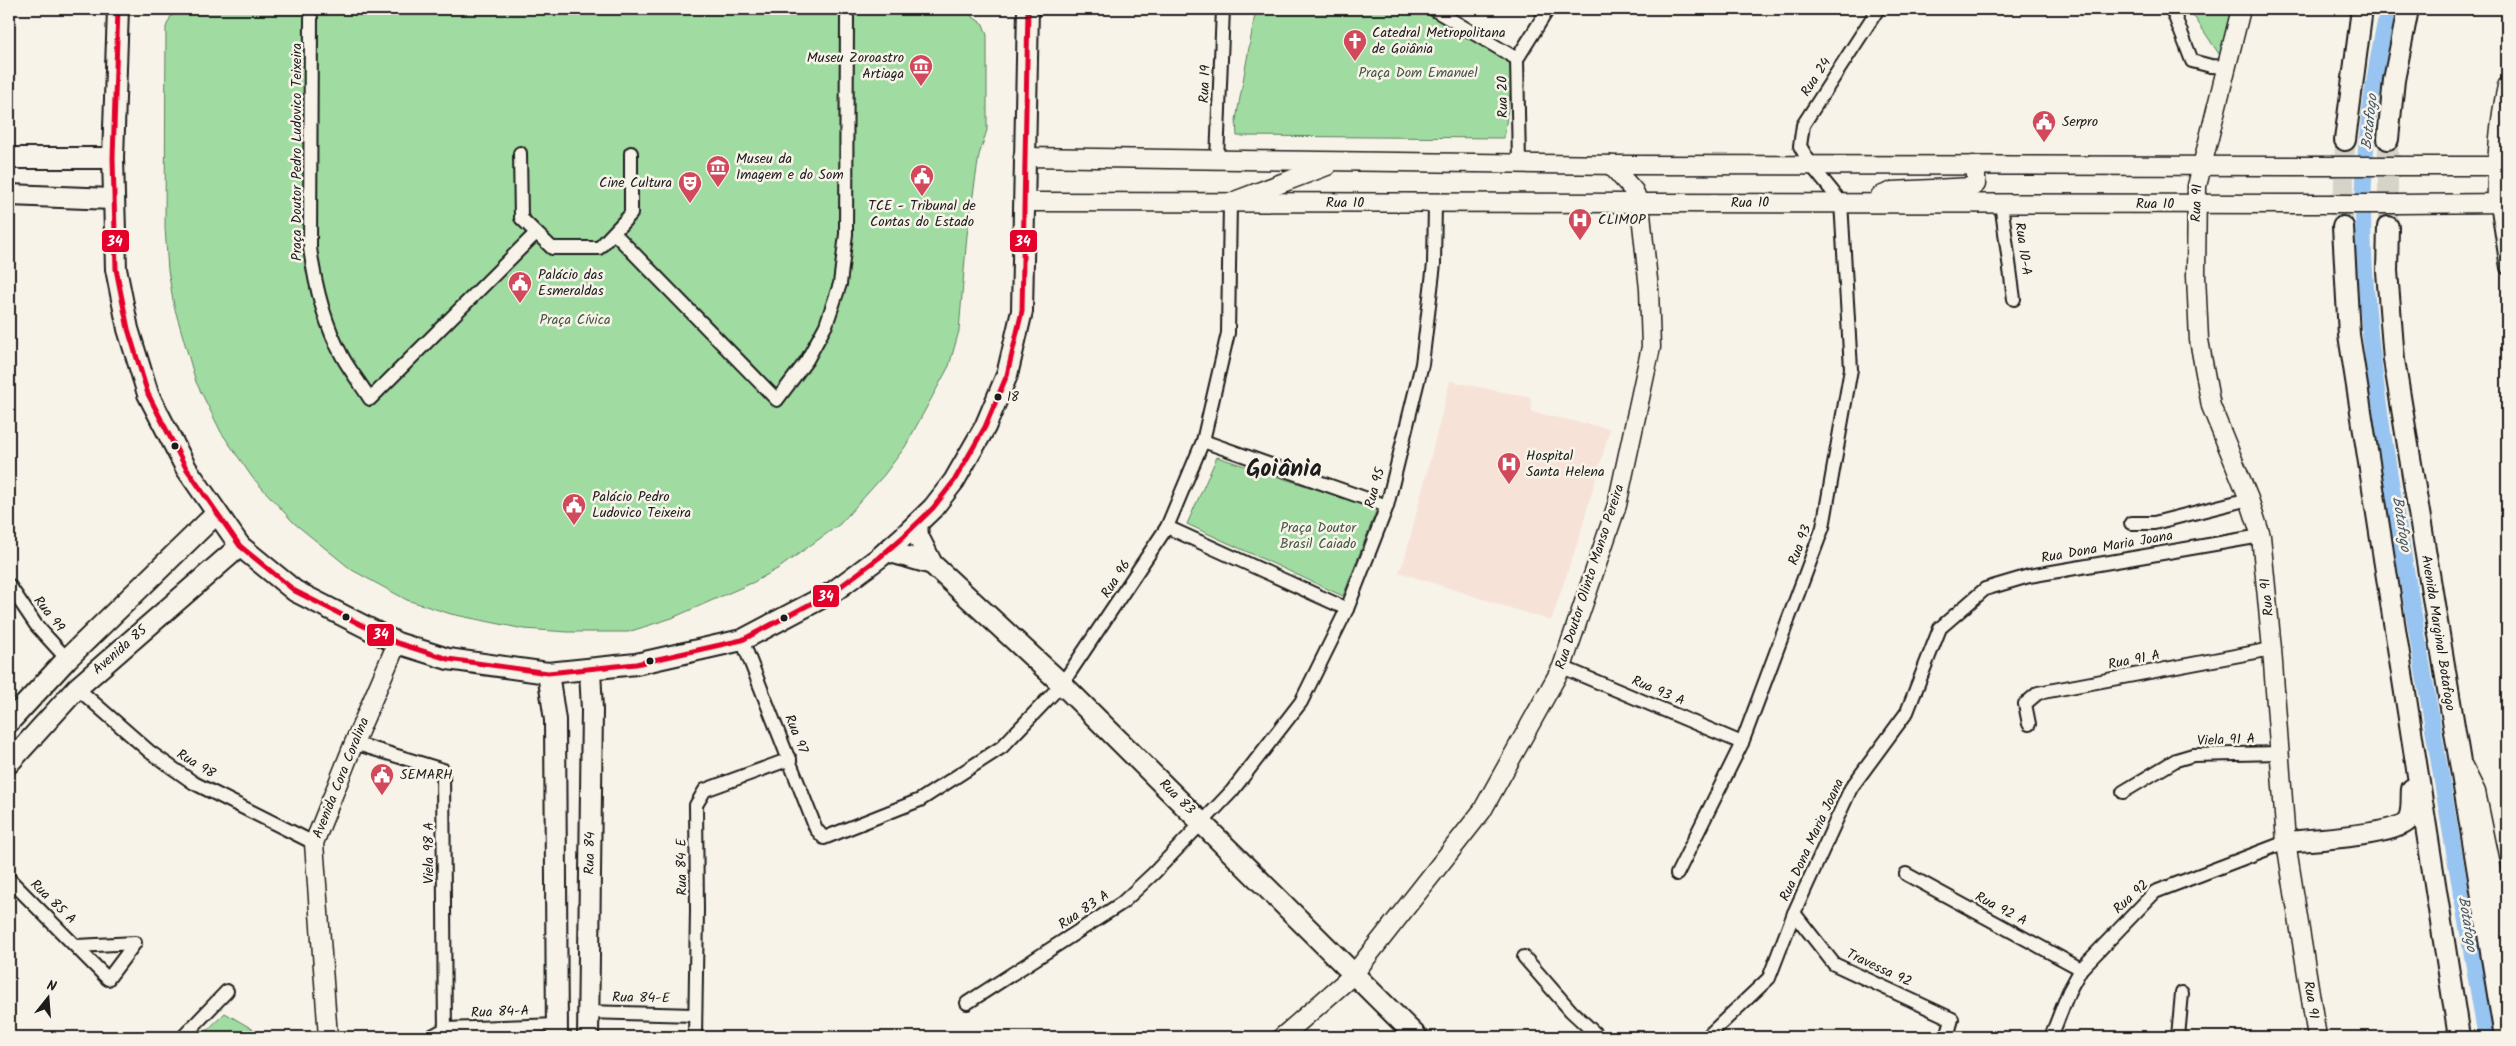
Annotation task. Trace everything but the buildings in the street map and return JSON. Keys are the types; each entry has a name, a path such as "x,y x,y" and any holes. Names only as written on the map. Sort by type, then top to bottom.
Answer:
{"main road":[{"path":"118,9 112,158 116,269 128,329 148,394 186,468 240,546 295,591 397,644 448,659 548,673 590,670 682,655 742,640 833,592 887,551 917,524 954,481 985,428 1007,375 1022,311 1028,9"},
{"name":"Rua 91","path":"2241,9 2228,67 2200,166 2197,186 2196,276 2199,340 2211,406 2249,499 2261,536 2272,649 2286,842 2317,1037"},
{"path":"2345,140 2362,9"},
{"path":"2388,139 2394,80 2408,9"},
{"path":"2502,203 2499,122 2507,86"},
{"path":"1024,157 1611,165 2502,166"},
{"path":"9,158 112,158"},
{"path":"1230,203 1318,168 1355,161"},
{"path":"1611,165 1634,191 1640,205"},
{"path":"1865,202 1893,191 1972,187 1976,184 1976,174 1972,165"},
{"path":"9,195 112,199"},
{"name":"Rua 10","path":"1025,202 1640,205 1841,202 2502,203"},
{"name":"Rua Doutor Olinto Manso Pereira","path":"1282,1037 1353,975 1482,811 1562,667 1617,506 1650,347 1649,289 1640,205"},
{"path":"2343,227 2349,335 2398,659 2459,1037"},
{"name":"Avenida Marginal Botafogo","path":"2388,227 2387,271 2394,360 2505,1037"},
{"name":"Avenida 85","path":"9,722 67,659 217,513"},
{"name":"Rua 83","path":"917,524 918,536 932,564 1062,684 1417,1037"},
{"name":"Avenida 85","path":"9,763 77,688 240,546"},
{"name":"Rua 83","path":"887,551 932,564"},
{"name":"Avenida Cora Coralina","path":"328,1037 314,844 354,743 397,644"},
{"path":"2286,842 2382,832 2400,827 2407,821 2411,813 2412,784 2395,688 2398,659"},
{"name":"Rua 84","path":"588,1037 592,710 590,670"},
{"path":"548,673 555,720 557,1031"},
{"path":"2458,756 2476,792 2507,942"}],"street":[{"name":"Rua 19","path":"1217,160 1223,9"},
{"path":"1433,9 1517,60"},
{"name":"Rua 20","path":"1519,164 1517,60 1548,9"},
{"name":"Rua 24","path":"1841,202 1811,166 1800,146 1803,125 1878,9"},
{"path":"2172,9 2192,61 2211,66 2228,67"},
{"name":"Praça Doutor Pedro Ludovico Teixeira","path":"311,18 310,248 315,284 330,329 342,356 370,398 536,233"},
{"path":"614,233 778,400 807,360 822,332 840,284 846,234 847,18"},
{"path":"520,153 521,218 552,248 599,248 631,214 631,153"},
{"name":"Rua 93","path":"1677,874 1742,743 1823,528 1851,369 1841,202"},
{"name":"Rua 96","path":"824,838 920,800 1002,747 1062,684 1167,527 1203,442 1228,333 1230,203"},
{"name":"Rua 10-A","path":"2001,203 2014,299"},
{"path":"2502,203 2507,268"},
{"name":"Rua 95","path":"1202,822 1232,791 1301,702 1347,610 1387,506 1422,364 1434,264 1435,204"},
{"path":"1203,442 1387,506"},
{"name":"Rua Dona Maria Joana","path":"2135,523 2154,523 2249,499"},
{"path":"1167,527 1347,610"},
{"name":"Rua Dona Maria Joana","path":"1708,1037 1769,978 1794,913 1851,788 1907,712 1940,628 1985,589 2030,576 2261,536"},
{"name":"Rua 99","path":"9,585 36,625 67,659"},
{"name":"Rua 97","path":"742,640 816,829 824,838"},
{"name":"Rua 91 A","path":"2028,724 2026,704 2038,693 2272,649"},
{"name":"Rua 93 A","path":"1562,667 1742,743"},
{"name":"Rua 98","path":"77,688 150,752 194,783 314,844"},
{"name":"Viela 98 A","path":"354,743 443,770 445,1033"},
{"name":"Viela 91 A","path":"2123,792 2176,760 2193,755 2279,753"},
{"name":"Rua 84 E","path":"695,1037 696,805 705,790 790,759"},
{"name":"Rua 83 A","path":"967,1003 1122,903 1154,873 1202,822"},
{"name":"Rua 92","path":"2051,1037 2069,991 2081,969 2155,892 2286,842"},
{"name":"Rua 92 A","path":"1906,874 2081,969"},
{"name":"Rua 85 A","path":"9,879 77,946"},
{"name":"Travessa 92","path":"1794,913 1834,964 1952,1019 1947,1037"},
{"path":"1524,957 1571,1011 1599,1037"},
{"path":"183,1037 227,991"},
{"path":"2178,1037 2182,993"},
{"name":"Rua 84-E","path":"587,1012 694,1015"},
{"name":"Rua 84-A","path":"445,1033 557,1031"},
{"path":"430,1037 445,1033"}],"shaded area":[{"name":"Hospital Santa Helena","path":"1450,381 1531,398 1532,412 1610,429 1578,541 1551,621 1399,572 1405,558"}],"green space":[{"name":"Praça Cívica","path":"184,9 367,12 378,9 963,10 983,24 987,35 987,130 979,155 967,235 959,331 949,366 905,447 884,475 840,524 779,568 754,582 672,618 628,632 568,632 524,629 451,614 407,600 352,570 294,523 252,477 221,432 196,382 174,306 168,270 165,228 166,27 171,16"},
{"name":"Praça Dom Emanuel","path":"1256,9 1435,9 1507,48 1514,65 1504,138 1237,136 1236,120"},
{"path":"2189,9 2239,9 2230,50 2219,54"},
{"name":"Praça Doutor Brasil Caiado","path":"1217,457 1377,509 1343,596 1187,524"},
{"path":"225,1013 266,1037 200,1037"}],"waterway":[{"name":"Botafogo","path":"2388,9 2371,99 2365,160 2364,252 2371,342 2390,477 2486,1037"}],"tunnel":[{"path":"2388,139 2388,227"},
{"path":"2343,227 2345,140"}],"transit line":[{"name":"34","path":"118,9 113,158 116,269 128,329 148,394 186,468 240,546 295,591 397,643 448,659 548,673 636,664 742,640 833,592 880,557 933,508 954,481 985,427 1007,375 1022,311 1028,9"}],"place":[{"name":"Catedral Metropolitana de Goiânia","path":"1355,62"},
{"name":"Museu Zoroastro Artiaga","path":"921,87"},
{"name":"Serpro","path":"2044,143"},
{"name":"Museu da Imagem e do Som","path":"718,188"},
{"name":"TCE - Tribunal de Contas do Estado","path":"922,197"},
{"name":"Cine Cultura","path":"690,204"},
{"name":"CLIMOP","path":"1580,241"},
{"name":"Palácio das Esmeraldas","path":"520,304"},
{"name":"18","path":"998,397"},
{"name":"Hospital Santa Helena","path":"1509,485"},
{"name":"Palácio Pedro Ludovico Teixeira","path":"574,526"},
{"name":"SEMARH","path":"382,796"}],"district":[{"name":"Goiânia","path":"1284,469"}]}
